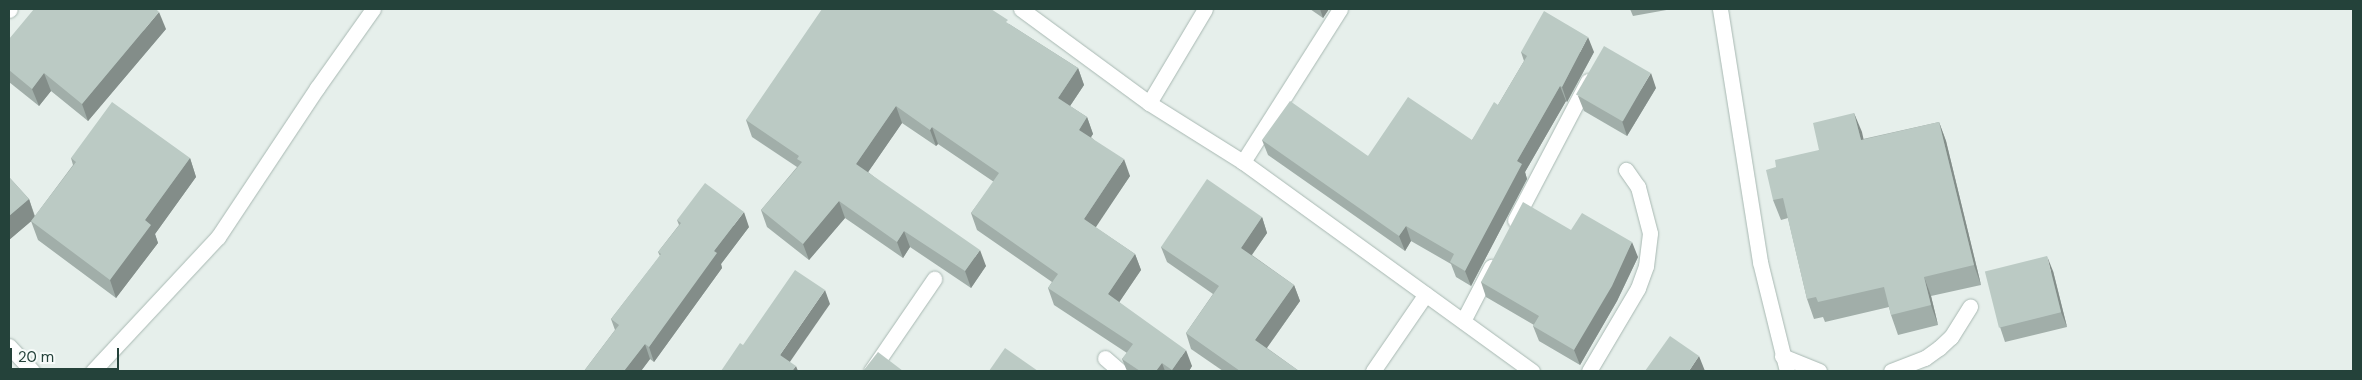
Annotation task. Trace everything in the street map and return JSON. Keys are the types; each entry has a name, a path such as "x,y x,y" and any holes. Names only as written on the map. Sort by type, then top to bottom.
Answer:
{"street":[{"path":"92,371 218,237 317,88 373,9"},
{"path":"1021,9 1149,103 1243,162 1532,371"},
{"path":"1149,103 1205,9"},
{"path":"1243,162 1340,9"},
{"path":"1720,9 1760,262 1787,371"},
{"path":"1509,232 1597,65"},
{"path":"1589,371 1638,288 1646,266 1650,233 1638,187 1626,170"},
{"path":"1463,320 1500,250"},
{"path":"871,371 934,279"},
{"path":"1373,371 1426,294"},
{"path":"1891,371 1925,358 1939,348 1951,337 1970,306"},
{"path":"9,346 32,371"},
{"path":"1782,356 1819,371"},
{"path":"1104,358 1120,371"}],"building":[{"path":"34,9 156,9 159,12 82,104 44,73 32,89 9,70 9,39"},
{"path":"822,9 991,9 1008,20 1006,22 1078,68 1058,98 1087,117 1079,130 1124,159 1084,219 1135,254 1108,294 1186,350 1172,370 1162,363 1156,371 1140,371 1122,359 1133,344 1048,288 1058,274 971,213 999,173 932,127 930,130 896,106 856,164 980,250 965,271 904,231 897,242 839,201 803,244 761,210 802,162 797,159 799,156 746,120"},
{"path":"1544,11 1588,37 1562,87 1560,86 1517,161 1522,164 1465,271 1450,262 1454,254 1406,226 1399,236 1262,140 1290,101 1368,156 1408,97 1472,140 1494,102 1498,105 1527,56 1521,52"},
{"path":"1604,46 1651,73 1623,121 1576,94"},
{"path":"112,102 190,158 145,220 151,225 110,280 31,221 76,162 71,158"},
{"path":"1854,113 1861,140 1939,122 1974,265 1924,277 1931,305 1891,315 1884,287 1818,302 1816,297 1807,299 1783,198 1773,200 1766,170 1776,167 1775,160 1819,150 1813,123"},
{"path":"9,177 29,199 9,216"},
{"path":"1207,179 1262,217 1241,248 1294,285 1255,340 1299,371 1240,371 1186,333 1219,286 1161,247"},
{"path":"705,183 744,212 714,251 717,253 649,347 645,344 624,371 584,371 619,325 611,319 661,254 658,252 681,223 677,220"},
{"path":"1523,202 1571,230 1582,213 1632,242 1612,286 1574,350 1533,326 1539,316 1481,282"},
{"path":"2047,256 2061,312 1999,328 1985,271"},
{"path":"795,270 825,290 780,355 796,366 792,371 721,371 740,343 743,345"},
{"path":"1670,336 1699,356 1689,371 1645,371"},
{"path":"1005,348 1038,371 989,371"},
{"path":"878,352 903,371 863,371"}]}
